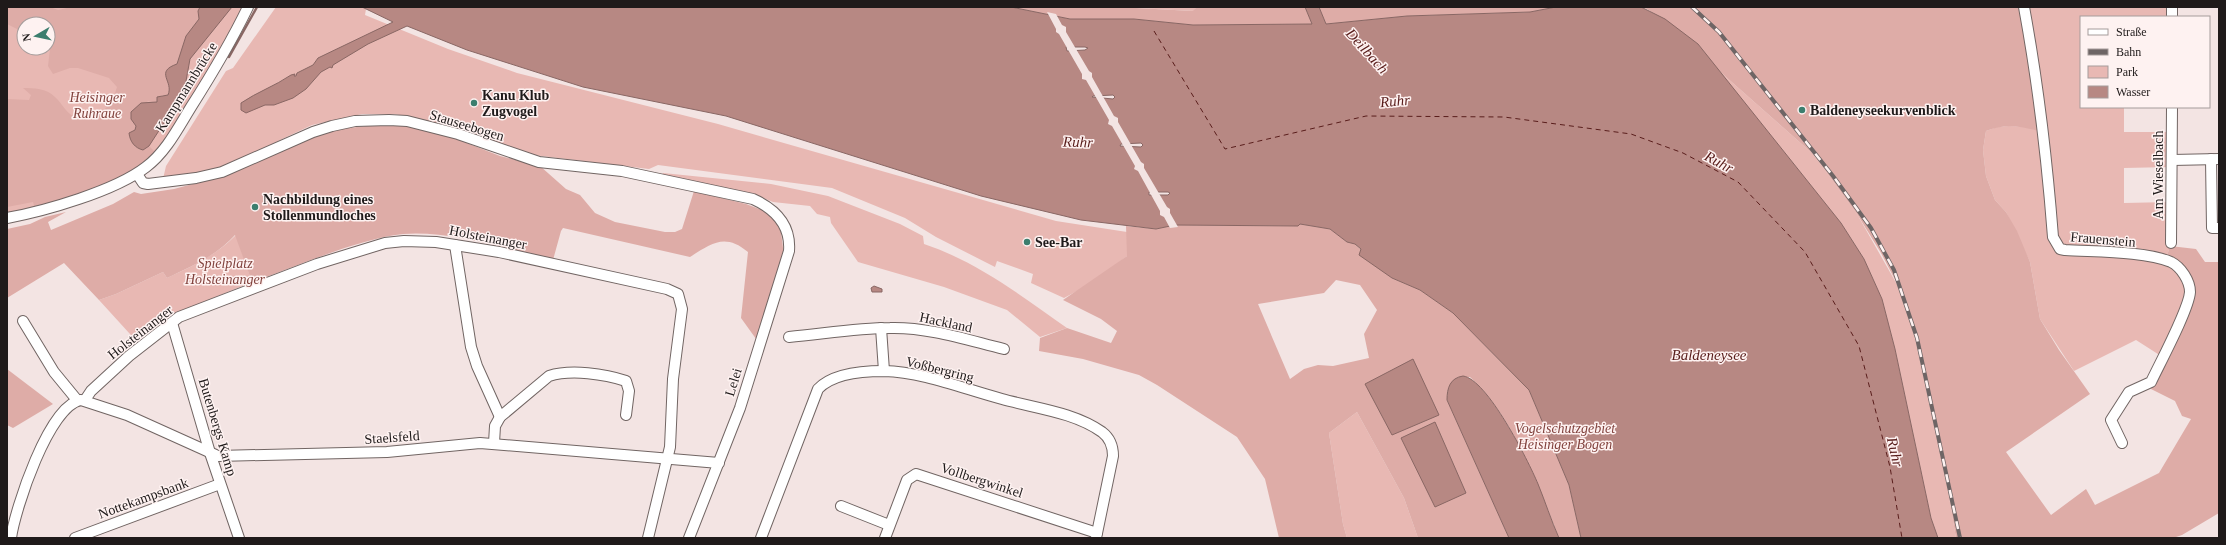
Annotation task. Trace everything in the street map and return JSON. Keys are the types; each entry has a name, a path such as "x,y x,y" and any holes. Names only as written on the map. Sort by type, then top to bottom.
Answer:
{"street":[{"name":"Frauenstein","path":"2024,7 2034,65 2047,161 2053,237 2058,245 2064,250 2127,254 2172,262 2181,270 2189,285 2186,304 2151,382 2129,392 2111,420 2122,443"},
{"name":"Kampmannbrücke","path":"7,218 68,202 137,174 158,156 167,145 223,56 246,11"},
{"name":"Am Wieselbach","path":"2171,243 2172,108"},
{"name":"Stauseebogen","path":"137,174 142,182 148,184 211,175 332,126 368,120 407,121 458,134 539,162 622,171 753,199 773,211 787,230"},
{"path":"2172,160 2215,159 2212,228 2219,228"},
{"name":"Lelei","path":"689,538 740,408 784,269 789,244 787,230"},
{"name":"Holsteinanger","path":"11,538 21,497 42,446 66,409 81,400 129,356 172,323 180,317 249,288 358,251 385,243 404,241 436,242 499,252 667,289 678,294 682,309 673,379 668,459 648,538"},
{"path":"455,245 471,347 480,372 500,417"},
{"path":"23,321 52,369 81,400"},
{"name":"Butenbergs Kamp","path":"172,323 210,453 239,538"},
{"path":"881,328 884,371"},
{"name":"Hackland","path":"789,338 881,328 930,331 1004,349"},
{"name":"Voßbergring","path":"760,538 818,389 827,382 841,376 884,371 918,376 1072,418 1102,432 1112,445 1113,456 1096,536"},
{"path":"494,443 495,426 500,417 549,376 576,372 626,381 629,386 626,414"},
{"name":"Staelsfeld","path":"81,400 127,415 210,453 224,456 363,453 494,443 719,463"},
{"name":"Vollbergwinkel","path":"886,538 906,480 916,474 1096,536"},
{"name":"Nottekampsbank","path":"75,538 220,484"},
{"path":"841,506 889,526"}],"green space":[{"name":"Heisinger Ruhraue","path":"7,7 245,7 198,91 155,154 95,188 7,215"},
{"path":"276,7 362,7 366,9 365,15 448,49 517,73 718,124 1056,221 1127,232 1127,256 1092,283 1064,298 1031,283 1033,274 997,261 995,267 936,237 905,218 832,188 658,165 649,169 525,154 417,118 394,114 362,114 312,125 253,155 214,170 163,179 166,166 226,71 233,68"},
{"path":"1117,7 1197,7 1194,11"},
{"path":"2025,7 2166,7 2166,16 2080,16 2080,108 2124,108 2124,132 2170,132 2170,167 2124,168 2124,203 2170,202 2170,246 2166,259 2058,245"},
{"path":"1717,69 1813,154 1857,214 1903,295 1913,330 1945,473 1956,538 1938,538 1931,518 1895,349 1882,299 1864,259 1841,223"},
{"path":"1997,127 2028,127 2041,132 2057,246 2126,255 2170,264 2182,274 2188,292 2161,356 2136,340 2074,371 2040,319 2030,262 2006,212 1995,200 1986,176 1983,150 1986,131"},
{"path":"663,173 771,184 828,196 900,224 923,236 924,244 943,251 980,270 1016,292 1067,328 1040,337 1007,310 944,287 858,262 831,223 830,217 817,214 810,206 773,202 753,194 662,175"},
{"name":"Spielplatz Holsteinanger","path":"236,235 252,282 179,312 140,345 99,300 116,294 163,272 167,278 177,274 212,254"},
{"path":"1357,412 1404,498 1418,538 1347,538 1343,524 1329,433"}],"shaded area":[{"name":"Heisinger Ruhraue","path":"7,7 50,7 58,10 71,7 200,7 198,11 199,19 186,36 177,64 167,70 166,77 169,89 168,95 162,95 157,103 148,101 131,119 136,126 135,130 143,150 149,146 158,155 137,172 48,207 34,206 33,202 7,207 7,99 29,100 31,95 23,88 40,89 51,94 73,116 86,119 96,116 108,106 113,99 117,87 109,78 78,68 70,68 53,74 48,66 49,56 56,56 56,16 16,16 16,28 7,24"},
{"path":"1011,7 1117,7 1193,11 1197,7 1305,7 1312,24 1193,25 1134,19 1070,19"},
{"path":"1319,7 1556,7 1530,12 1407,16 1326,24"},
{"path":"1641,7 2022,7 2041,132 2014,126 1993,128 1986,131 1983,150 1986,176 1995,200 2006,212 2017,231 2030,262 2040,319 2059,350 2090,394 2006,452 2051,515 2086,489 2095,505 2159,473 2191,419 2182,416 2175,401 2151,389 2192,290 2166,259 2170,246 2196,249 2205,262 2219,262 2219,513 2182,535 2173,538 1956,538 1945,473 1913,330 1903,295 1881,253 1857,214 1813,154 1717,69 1698,44 1647,9"},
{"path":"384,124 411,127 449,136 500,156 540,166 566,189 580,195 595,213 615,222 665,232 675,232 682,229 694,191 746,204 767,212 777,223 781,232 784,256 759,343 741,318 748,252 740,246 732,243 719,242 712,244 690,257 563,228 553,260 478,241 439,235 403,234 347,247 252,282 235,235 212,255 176,274 167,278 163,272 116,294 99,300 64,263 7,298 7,229 30,224 45,217 66,212 48,222 51,230 113,204 134,192 141,194 174,189 223,176 316,135 339,129"},
{"path":"1300,224 1330,229 1347,242 1355,244 1392,278 1420,290 1453,313 1529,390 1569,485 1581,538 1559,538 1533,474 1511,431 1499,411 1470,377 1458,377 1448,389 1447,400 1509,538 1418,538 1404,498 1357,412 1329,433 1343,524 1347,538 1279,538 1265,479 1237,437 1139,375 1083,359 1039,351 1040,338 1067,328 1111,343 1117,331 1101,319 1063,300 1127,256 1126,226 1156,229 1175,225 1298,226","holes":["1336,280 1360,285 1377,310 1364,334 1369,358 1333,366 1318,365 1304,369 1290,379 1258,304 1324,293"]},
{"path":"7,369 53,404 13,428 7,425"}],"water":[{"path":"200,7 232,7 190,59 184,92 149,146 143,150 140,149 133,144 130,139 129,133 135,130 136,126 131,119 131,112 141,103 157,102 157,97 168,95 169,85 166,77 167,70 177,64 186,36 199,19 198,11"},
{"name":"Baldeneysee","path":"362,7 1011,7 1070,19 1134,19 1193,25 1312,24 1305,7 1319,7 1326,24 1407,16 1530,12 1556,7 1641,7 1665,19 1698,44 1841,223 1864,259 1882,299 1895,349 1931,518 1938,538 1581,538 1569,485 1529,390 1453,313 1420,290 1392,278 1359,255 1361,249 1355,244 1347,242 1330,229 1300,224 1298,226 1175,225 1156,229 1081,220 981,196 726,116 583,87 467,50 407,26 368,44 333,65 332,68 330,67 321,72 306,89 293,98 274,105 265,105 246,113 241,110 241,103 291,75 295,74 294,76 296,76 297,73 313,65 318,58 393,22","holes":["1066,47 1088,48 1085,50 1067,51","1113,95 1115,97 1113,99 1092,97","1141,143 1143,145 1141,147 1120,146 1121,144","1149,192 1170,193 1168,195 1149,195"]},
{"path":"874,286 882,289 882,292 872,292 871,288"},
{"path":"1413,359 1439,415 1392,435 1365,384"},
{"path":"1463,376 1473,381 1483,391 1495,405 1506,422 1541,490 1559,538 1509,538 1447,400 1448,391 1452,381"},
{"path":"1435,422 1466,493 1435,507 1401,438"}],"pier":[{"path":"1047,12 1056,14 1062,25 1066,27 1066,32 1089,71 1092,73 1092,77 1114,116 1118,118 1118,122 1141,162 1144,164 1144,168 1167,207 1170,209 1170,213 1178,227 1170,228 1164,217 1160,215 1160,211 1138,171 1134,169 1135,166 1112,126 1108,124 1109,120 1086,80 1082,79 1082,74 1059,34 1056,32 1056,29"}],"waterway":[{"path":"229,57 257,7"}],"ferry route":[{"path":"1154,31 1225,149 1366,116 1504,117 1631,134 1683,153 1738,182 1805,252 1859,346 1890,467 1902,538"}],"railway":[{"path":"1692,7 1719,32 1833,176 1871,228 1894,270 1917,338 1960,538"}],"place":[{"name":"Kanu Klub Zugvogel","path":"474,103"},
{"name":"Baldeneyseekurvenblick","path":"1802,110"},
{"name":"Nachbildung eines Stollenmundloches","path":"255,207"},
{"name":"See-Bar","path":"1027,242"}],"water label":[{"name":"Deilbach","path":"1367,51"},
{"name":"Ruhr","path":"1395,101"},
{"name":"Ruhr","path":"1078,142"},
{"name":"Ruhr","path":"1719,162"},
{"name":"Ruhr","path":"1895,452"}],"park label":[{"name":"Vogelschutzgebiet Heisinger Bogen","path":"1565,436"}]}
